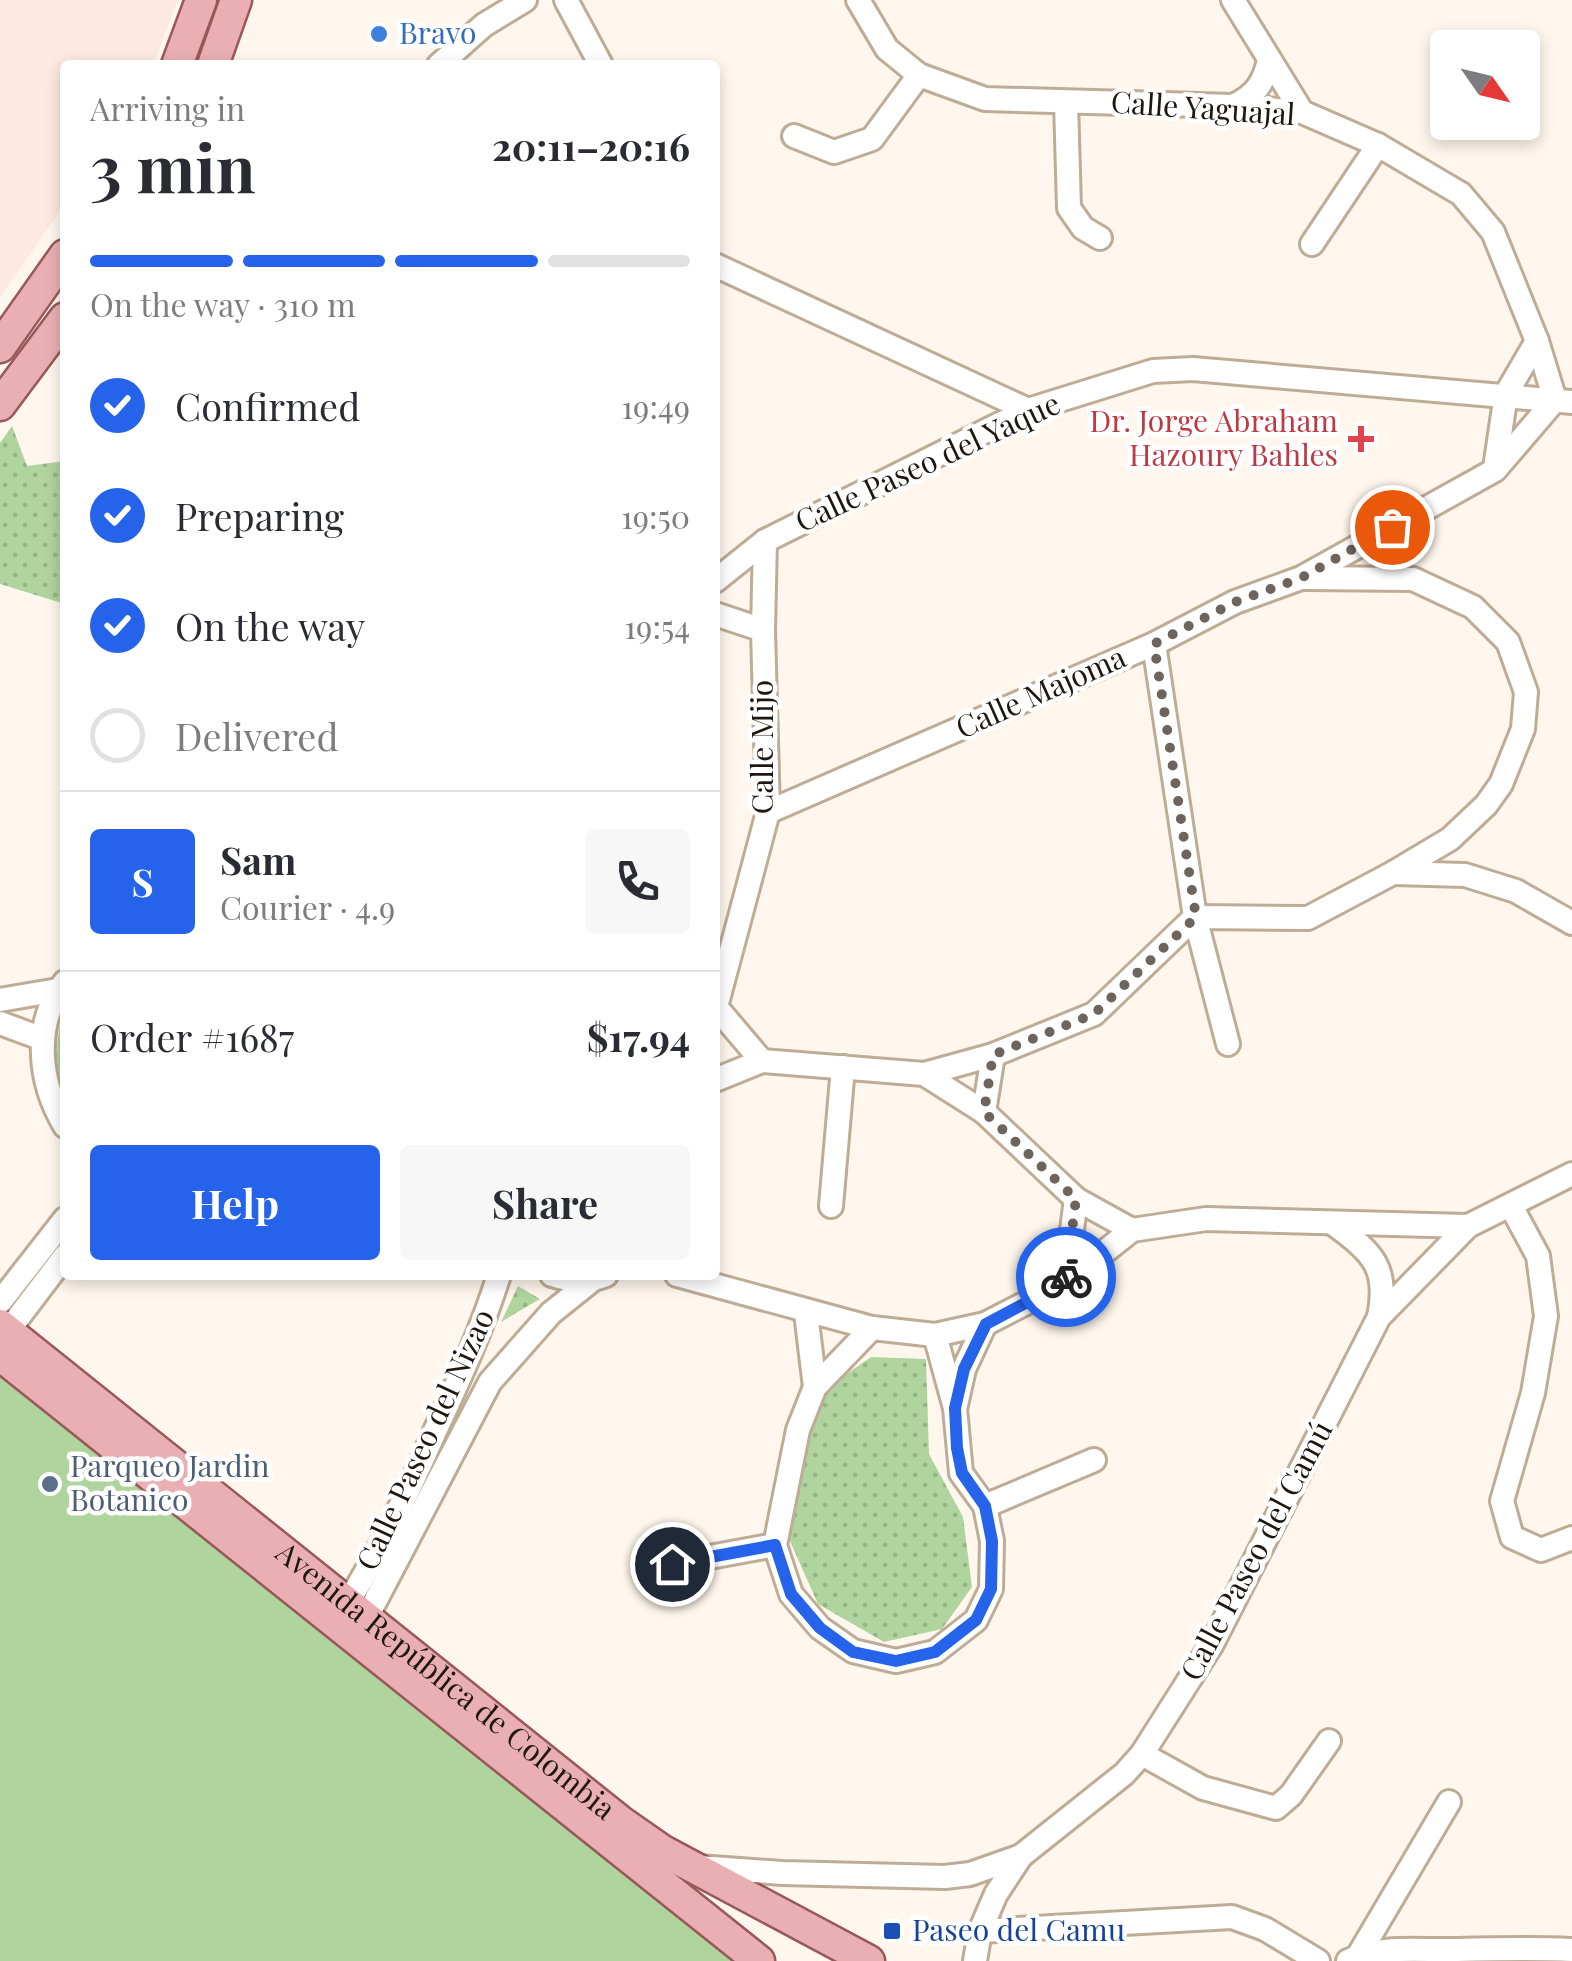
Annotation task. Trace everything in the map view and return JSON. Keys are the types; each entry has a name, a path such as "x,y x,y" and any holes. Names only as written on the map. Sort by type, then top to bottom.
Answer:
{"main road":[{"path":"179,60 201,0"},
{"path":"215,60 236,0"},
{"path":"3,343 60,262"},
{"path":"0,405 60,330"},
{"name":"Avenida República de Colombia","path":"2,1328 592,1800 663,1852 838,1952 869,1961"},
{"name":"Avenida República de Colombia","path":"2,1328 759,1961"}],"street":[{"path":"445,60 484,25 525,0"},
{"path":"566,0 598,60"},
{"name":"Calle Yaguajal","path":"858,0 887,49 919,74 986,98 1302,112 1378,145 1462,194 1493,232 1563,401"},
{"path":"1233,0 1302,112"},
{"path":"1233,106 1262,83 1269,59"},
{"path":"794,136 834,152 872,139 919,74"},
{"path":"1066,102 1068,208 1084,228 1100,238"},
{"path":"1312,244 1378,145"},
{"path":"720,267 1028,410"},
{"path":"3,343 60,328"},
{"path":"1494,470 1506,394 1538,341"},
{"name":"Calle Paseo del Yaque","path":"720,577 764,541 1028,410 1152,371 1193,370 1563,401"},
{"name":"Calle Majoma","path":"768,812 1154,644 1235,602 1301,578 1494,470 1563,401"},
{"name":"Calle Mijo","path":"720,994 768,812 764,541"},
{"path":"720,1078 762,1061 924,1074 993,1055 1094,1014 1196,917 1308,918 1450,840 1486,805 1501,784 1523,729 1526,692 1508,642 1474,607 1412,580 1301,578"},
{"path":"720,616 763,630"},
{"path":"1154,644 1196,917 1228,1044"},
{"path":"1450,840 1465,874"},
{"path":"1393,873 1465,874 1516,891 1572,923"},
{"path":"0,1000 60,986"},
{"path":"60,992 43,1039 44,1073 60,1118"},
{"path":"720,1014 762,1061"},
{"path":"0,1023 43,1039"},
{"path":"984,1112 993,1055"},
{"path":"831,1206 843,1068"},
{"path":"924,1074 984,1112 1076,1199 1132,1230"},
{"name":"Calle Paseo del Camú","path":"975,1961 980,1931 996,1894 1021,1856 1124,1774 1142,1754 1212,1644 1379,1317 1468,1226 1572,1174"},
{"path":"1065,1282 1076,1199"},
{"path":"1512,1206 1538,1256 1546,1316 1533,1392 1502,1501 1512,1537 1541,1550 1572,1538"},
{"path":"702,1280 806,1313 872,1328 936,1335 986,1324 1065,1282 1132,1230 1206,1219 1468,1226"},
{"path":"1336,1225 1372,1255 1384,1291 1379,1317"},
{"path":"2,1328 60,1229"},
{"path":"2,1328 60,1262"},
{"name":"Calle Paseo del Nizao","path":"358,1610 371,1566 482,1328 497,1280"},
{"name":"Calle Paseo del Nizao","path":"358,1610 490,1382 551,1313 595,1280"},
{"path":"806,1313 815,1387"},
{"path":"955,1408 964,1369 986,1324"},
{"path":"872,1328 815,1387 798,1430 775,1545 791,1594 820,1628 853,1652 896,1661 935,1652 976,1620 991,1589 992,1541 985,1506 962,1473 955,1408 936,1335"},
{"path":"985,1506 1094,1460"},
{"path":"672,1564 775,1545"},
{"path":"1142,1754 1195,1784 1276,1808 1291,1796 1329,1741"},
{"path":"1353,1958 1449,1802"},
{"path":"692,1866 782,1873 945,1876 970,1874 1021,1856"},
{"path":"980,1931 1232,1917 1265,1928 1318,1961"},
{"path":"1353,1958 1457,1956 1518,1948 1572,1950"}],"shaded area":[{"path":"0,0 178,0 155,60 60,60 60,211 0,297"}],"green space":[{"path":"12,426 27,466 60,462 60,602 0,584 0,443"},
{"path":"60,1027 60,1078 57,1052"},
{"path":"518,1286 540,1299 501,1322"},
{"path":"871,1357 926,1359 929,1454 963,1517 972,1587 942,1629 884,1642 818,1604 789,1539 808,1430 829,1386"},
{"path":"0,1376 740,1961 0,1961"}],"way so far":[{"path":"1066,1277 1076,1199 984,1112 993,1055 1094,1014 1196,917 1154,644 1235,602 1301,578 1392,527"}],"place":[{"name":"Bravo","path":"379,34"},
{"name":"Dr. Jorge Abraham Hazoury Bahles","path":"1361,439"},
{"name":"Parqueo Jardin Botanico","path":"50,1484"},
{"name":"Paseo del Camu","path":"892,1931"}],"route":[{"path":"672,1564 775,1545 791,1594 820,1628 853,1652 896,1661 935,1652 976,1620 991,1589 992,1541 985,1506 962,1473 957,1448 955,1408 964,1369 986,1324 1065,1282 1066,1277"}]}
